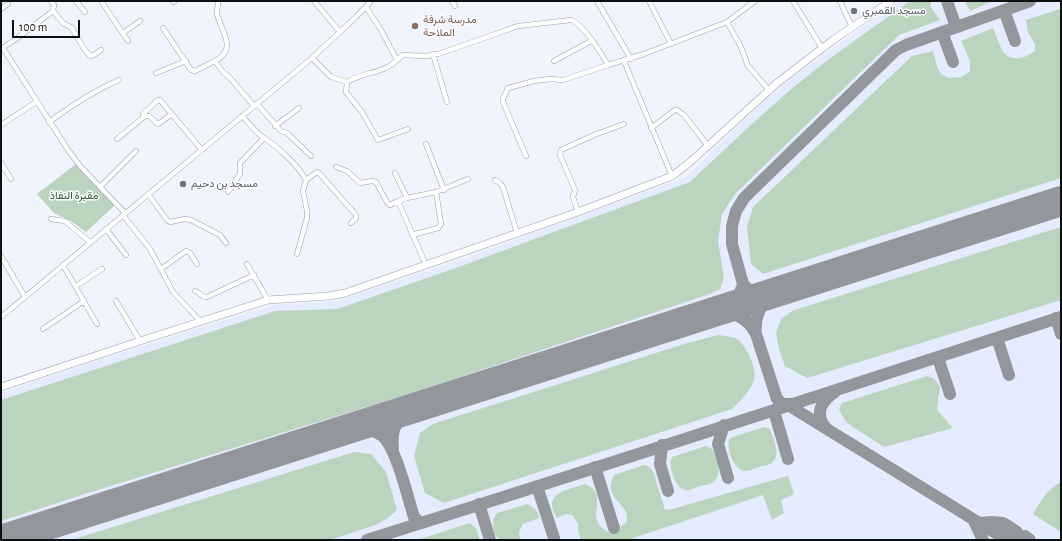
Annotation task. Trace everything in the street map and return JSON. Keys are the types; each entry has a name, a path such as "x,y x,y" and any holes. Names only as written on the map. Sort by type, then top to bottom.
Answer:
{"main road":[{"path":"1,387 268,300 338,295 578,212 672,176 682,170 769,90 822,48 891,1"}],"street":[{"path":"51,1 54,5 52,11 2,49 80,167 124,214 150,249 173,292 200,321"},
{"path":"76,1 85,12"},
{"path":"101,1 128,41"},
{"path":"163,28 191,70 195,71 215,61 223,55 227,45 217,13 219,5 218,1"},
{"path":"314,1 340,32"},
{"path":"1,317 312,58 371,1"},
{"path":"452,1 455,6"},
{"path":"597,1 631,59"},
{"path":"649,1 670,44"},
{"path":"526,156 503,102 508,88 538,80 563,80 631,59 727,22 755,1"},
{"path":"793,1 822,48"},
{"path":"840,1 852,27"},
{"path":"1,9 8,4"},
{"path":"366,7 381,30 397,60"},
{"path":"52,11 63,23 72,28 90,56 101,50"},
{"path":"312,58 331,77 347,82 390,67 403,55 426,56 490,36 510,28 545,22 573,20 582,28 608,65"},
{"path":"122,33 140,21"},
{"path":"727,22 741,47 748,66 769,90"},
{"path":"554,61 591,41"},
{"path":"434,54 447,102"},
{"path":"156,72 186,61"},
{"path":"215,61 223,72 275,126 281,131 287,133 311,156"},
{"path":"624,61 672,176"},
{"path":"49,122 80,99 99,88 119,80"},
{"path":"347,82 346,92 362,112 378,140 408,129"},
{"path":"117,139 145,116 144,112 160,100 201,149"},
{"path":"1,125 36,102"},
{"path":"275,126 298,108"},
{"path":"652,128 677,110 684,115 708,146"},
{"path":"145,116 149,116 158,124 172,114"},
{"path":"242,116 299,169 306,180"},
{"path":"578,212 573,197 575,190 560,155 561,150 594,135 624,124"},
{"path":"228,192 240,174 240,162 264,138"},
{"path":"426,144 444,190"},
{"path":"100,187 136,150"},
{"path":"1,163 11,179"},
{"path":"336,168 347,171 360,183 372,181 376,182 387,202 390,204 407,198 444,190 468,179"},
{"path":"297,254 307,218 303,191 306,180 317,172 320,173 356,216 356,218 350,223"},
{"path":"395,173 407,198"},
{"path":"495,180 500,182 503,187 517,233"},
{"path":"412,235 438,228 441,224 436,192"},
{"path":"148,194 170,222 184,219 190,220 220,235 226,243"},
{"path":"398,201 426,265"},
{"path":"51,219 68,223 90,242"},
{"path":"106,229 126,255"},
{"path":"161,269 186,251 190,252 197,264"},
{"path":"1,256 25,297"},
{"path":"247,264 268,300"},
{"path":"63,265 97,324"},
{"path":"76,286 102,269"},
{"path":"195,291 207,298 254,274"},
{"path":"43,329 84,301"},
{"path":"116,301 140,341"}],"shaded area":[{"path":"899,1 1061,1 1061,540 1,540 1,393 95,361 273,305 336,301 461,260 686,177 764,101 787,81"}],"green space":[{"path":"910,1 932,1 930,6 940,20 899,35 735,194 722,214 718,241 724,278 720,289 710,294 421,390 1,521 1,400 275,311 337,309 453,269 690,182 790,90 829,59"},
{"path":"965,1 993,1 970,11"},
{"path":"1060,9 1061,178 763,274 751,264 747,227 753,207 912,56 933,51 937,67 941,74 949,78 962,77 970,71 970,61 961,41 993,28 1003,52 1015,58 1027,56 1035,51 1035,44 1028,32 1026,20"},
{"name":"مقبرة النفاذ","path":"76,164 115,205 86,232 71,221 54,213 37,194"},
{"path":"1061,227 1061,300 807,378 785,366 779,349 776,333 781,319 794,310"},
{"path":"718,335 737,339 744,347 753,364 755,376 754,380 750,388 732,409 444,503 425,493 414,456 420,433 433,424 684,344"},
{"path":"927,376 933,378 940,386 937,410 953,428 884,447 847,423 839,409 842,403"},
{"path":"764,427 770,429 775,442 777,452 774,461 770,464 750,470 741,470 735,464 729,450 728,445 730,438"},
{"path":"706,446 712,449 717,462 719,471 716,480 711,484 687,490 683,489 677,484 671,469 670,465 672,457"},
{"path":"354,452 371,454 386,472 397,510 388,518 375,525 330,540 71,540"},
{"path":"644,465 652,469 665,510 788,476 794,494 781,500 784,513 772,520 763,495 627,540 581,540 578,531 578,523 572,515 566,514 557,518 553,510 552,503 554,498 564,491 585,484 593,489 596,495 597,521 601,527 610,533 621,529 621,526 626,523 627,514 611,491 612,479 614,475"},
{"path":"1061,482 1061,532 1033,514 1048,492"},
{"path":"527,504 532,506 538,513 539,518 523,524 519,532 520,540 501,540 494,534 493,520 497,513"},
{"path":"470,523 476,528 480,540 417,540"}],"taxiway":[{"path":"947,1 956,27"},
{"path":"731,307 738,298 743,284 732,244 732,226 736,211 744,198 896,50 906,45 1030,1"},
{"path":"1004,10 1015,41"},
{"path":"942,32 953,62"},
{"path":"743,284 750,291 765,295"},
{"path":"708,313 736,315 747,322 756,334 756,322 759,311 773,292"},
{"path":"367,540 628,458 1061,317"},
{"path":"1056,318 1061,334"},
{"path":"756,334 777,399 783,404 791,404"},
{"path":"997,338 1009,375"},
{"path":"938,358 950,394"},
{"path":"826,428 820,418 821,408 826,399 835,392"},
{"path":"788,405 1007,540"},
{"path":"393,449 395,427 408,409"},
{"path":"774,411 788,459"},
{"path":"724,425 718,444 728,478"},
{"path":"349,428 361,428 373,431 381,435 386,441 392,450 414,517 421,523"},
{"path":"662,445 660,464 668,491"},
{"path":"595,467 614,528"},
{"path":"537,486 554,538"},
{"path":"479,504 490,540"},
{"path":"973,519 983,540"},
{"path":"979,523 1003,523 1009,531 1007,540"},
{"path":"1005,524 1017,532 1019,540"},
{"path":"11,540 19,534"},
{"path":"1025,536 1030,540"}],"runway":[{"path":"1,540 1061,201"}],"place":[{"name":"مسجد القمبري","path":"854,11"},
{"name":"مدرسة شرفة الملاحة","path":"415,26"},
{"name":"مسجد بن دحيم","path":"183,184"}]}
